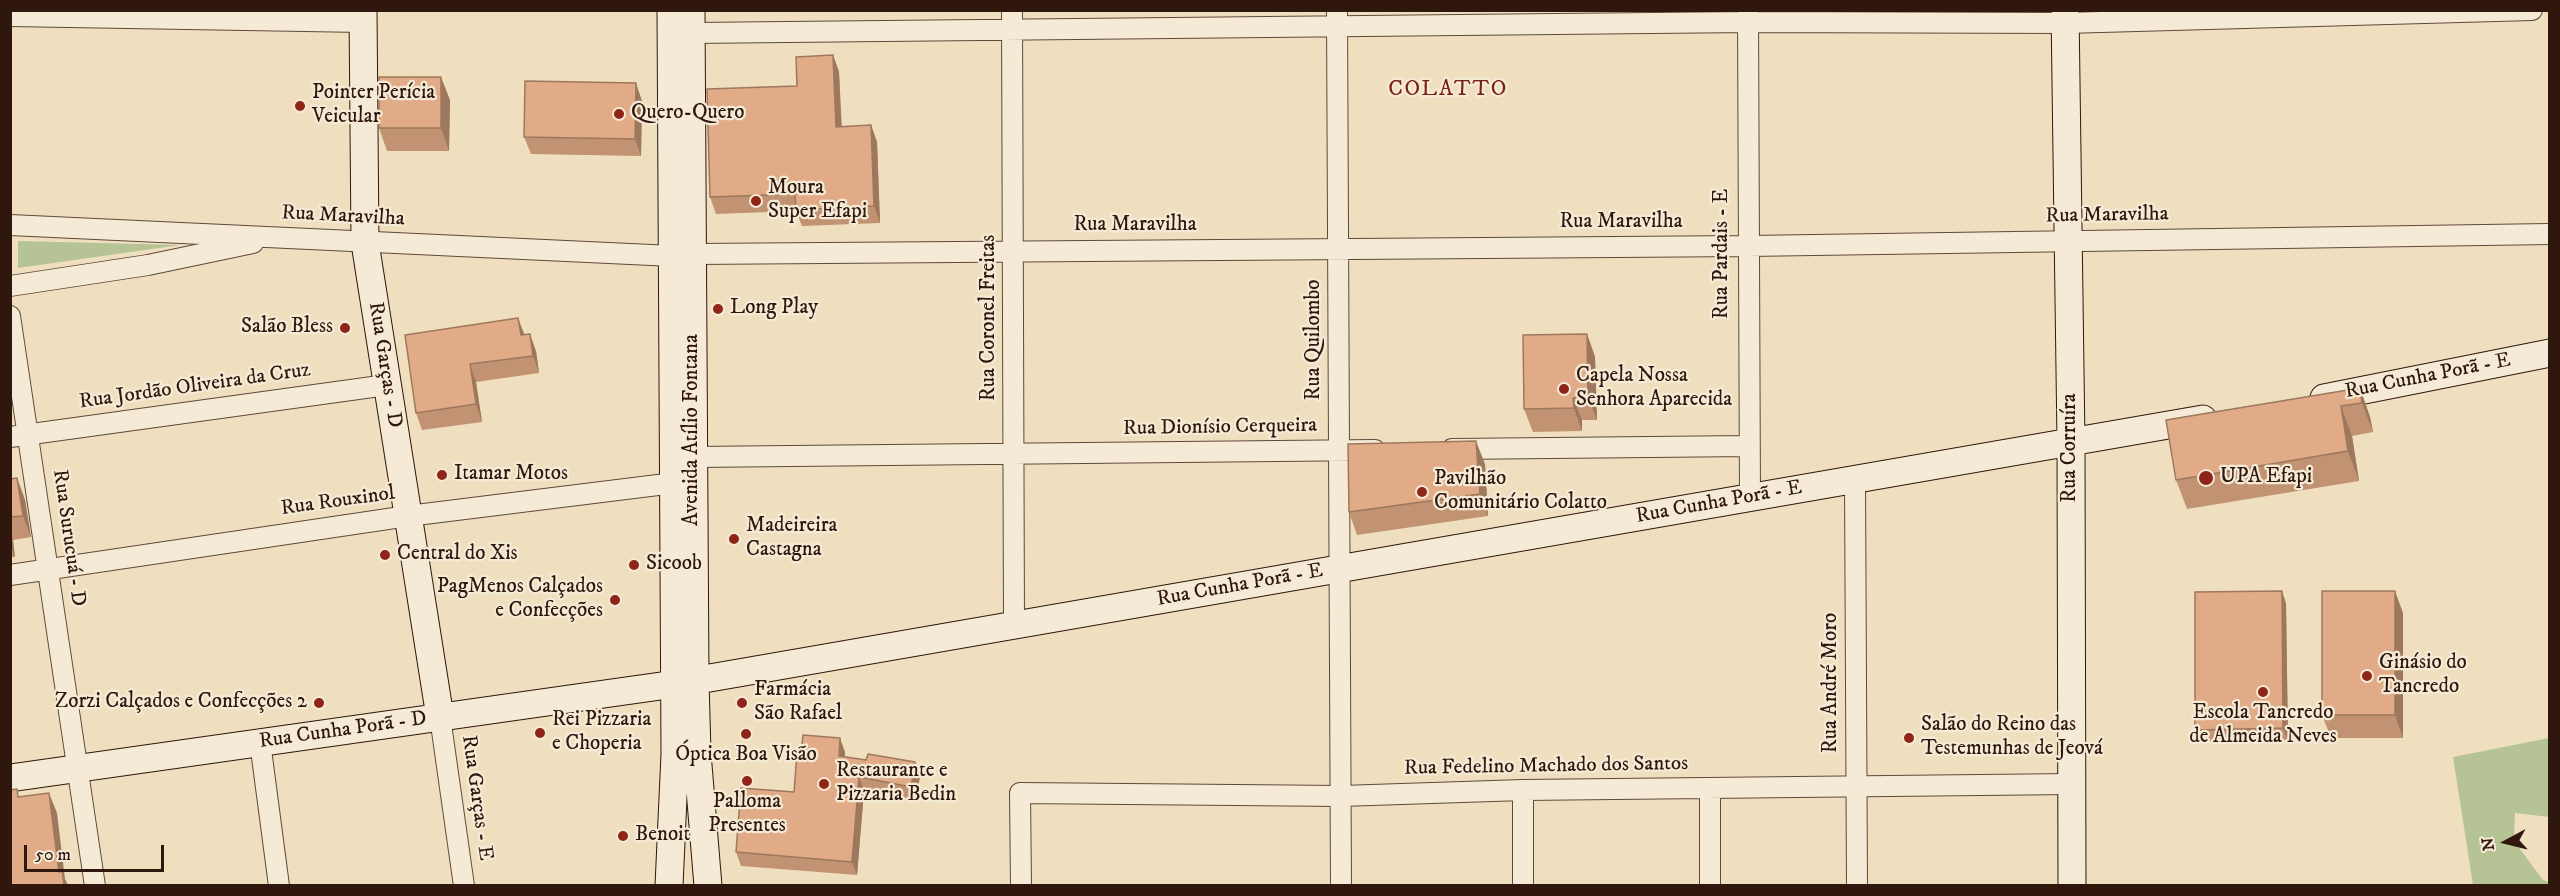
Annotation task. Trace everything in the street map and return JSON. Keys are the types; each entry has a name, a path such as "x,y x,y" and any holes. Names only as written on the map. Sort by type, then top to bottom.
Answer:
{"street":[{"name":"Avenida Atílio Fontana","path":"669,874 675,754 685,682 693,457 671,10"},
{"name":"Rua Coronel Freitas","path":"1012,10 1014,625"},
{"path":"691,22 1012,30 1337,19 1748,16 2065,17 2532,10"},
{"path":"10,16 363,16"},
{"name":"Rua Garças - D","path":"363,16 365,243 440,717"},
{"name":"Rua Pardais - E","path":"1748,16 1747,246 1750,498"},
{"name":"Rua Corruíra","path":"2065,17 2071,442 2072,885"},
{"name":"Rua Quilombo","path":"1337,19 1341,885"},
{"name":"Avenida Atílio Fontana","path":"691,22 674,483 685,682 697,753 709,876"},
{"name":"Rua Maravilha","path":"10,225 365,243 683,255 1747,246 2550,234"},
{"path":"10,286 148,265 282,237"},
{"name":"Rua Surucuá - D","path":"10,316 19,436 48,570 95,885"},
{"name":"Rua Cunha Porã - E","path":"2295,403 2550,353"},
{"name":"Rua Jordão Oliveira da Cruz","path":"19,436 387,385"},
{"name":"Rua Cunha Porã - E","path":"685,682 2228,415"},
{"path":"1435,449 1748,446"},
{"name":"Rua Dionísio Cerqueira","path":"693,457 1399,450"},
{"name":"Rua André Moro","path":"1855,480 1857,885"},
{"name":"Rua Rouxinol","path":"10,575 408,516 674,483"},
{"name":"Rua Cunha Porã - D","path":"10,778 685,682"},
{"name":"Rua Garças - E","path":"440,717 464,885"},
{"path":"260,742 279,885"},
{"name":"Rua Fedelino Machado dos Santos","path":"1021,885 1020,794 1341,796 1523,790 2072,784"},
{"path":"1710,788 1710,885"},
{"path":"1523,790 1523,885"},
{"path":"669,874 679,856 690,855 701,859 709,876"}],"green space":[{"path":"18,241 180,245 18,268"},
{"path":"2549,738 2549,817 2515,813 2514,841 2543,880 2549,882 2549,885 2473,885 2453,757"}],"building":[{"path":"833,55 836,127 871,125 874,206 796,210 795,194 710,197 707,89 797,86 796,57"},
{"path":"379,77 441,77 441,128 379,128"},
{"path":"525,81 636,83 635,139 524,137"},
{"path":"518,318 521,335 530,334 533,356 470,364 476,404 416,413 405,335"},
{"path":"1587,334 1588,397 1573,398 1574,408 1524,409 1523,335"},
{"path":"2360,388 2362,403 2341,406 2348,451 2176,480 2166,420"},
{"path":"1476,441 1480,494 1349,512 1348,444"},
{"path":"17,478 23,516 10,517 10,479"},
{"path":"2282,591 2283,728 2195,730 2195,592"},
{"name":"Ginásio do Tancredo","path":"2322,591 2395,591 2395,715 2322,715"},
{"path":"803,735 840,738 839,756 866,760 868,754 915,762 911,787 859,777 852,862 736,852 741,788 794,792 797,753 801,753"},
{"path":"17,789 18,797 49,793 59,872 62,871 64,885 10,885 10,790"}],"place":[{"name":"Pointer Perícia Veicular","path":"300,106"},
{"name":"Quero-Quero","path":"619,114"},
{"name":"Moura Super Efapi","path":"756,201"},
{"name":"Long Play","path":"718,309"},
{"name":"Salão Bless","path":"345,328"},
{"name":"Capela Nossa Senhora Aparecida","path":"1564,389"},
{"name":"Itamar Motos","path":"442,475"},
{"name":"UPA Efapi","path":"2206,478"},
{"name":"Pavilhão Comunitário Colatto","path":"1422,492"},
{"name":"Madeireira Castagna","path":"734,539"},
{"name":"Central do Xis","path":"385,555"},
{"name":"Sicoob","path":"634,565"},
{"name":"PagMenos Calçados e Confecções","path":"615,600"},
{"name":"Ginásio do Tancredo","path":"2367,676"},
{"name":"Escola Tancredo de Almeida Neves","path":"2263,692"},
{"name":"Zorzi Calçados e Confecções 2","path":"319,703"},
{"name":"Farmácia São Rafael","path":"742,703"},
{"name":"Rei Pizzaria e Choperia","path":"540,733"},
{"name":"Óptica Boa Visão","path":"746,734"},
{"name":"Salão do Reino das Testemunhas de Jeová","path":"1909,738"},
{"name":"Palloma Presentes","path":"747,781"},
{"name":"Restaurante e Pizzaria Bedin","path":"824,784"},
{"name":"Benoit","path":"623,836"}],"district":[{"name":"COLATTO","path":"1448,90"}]}
